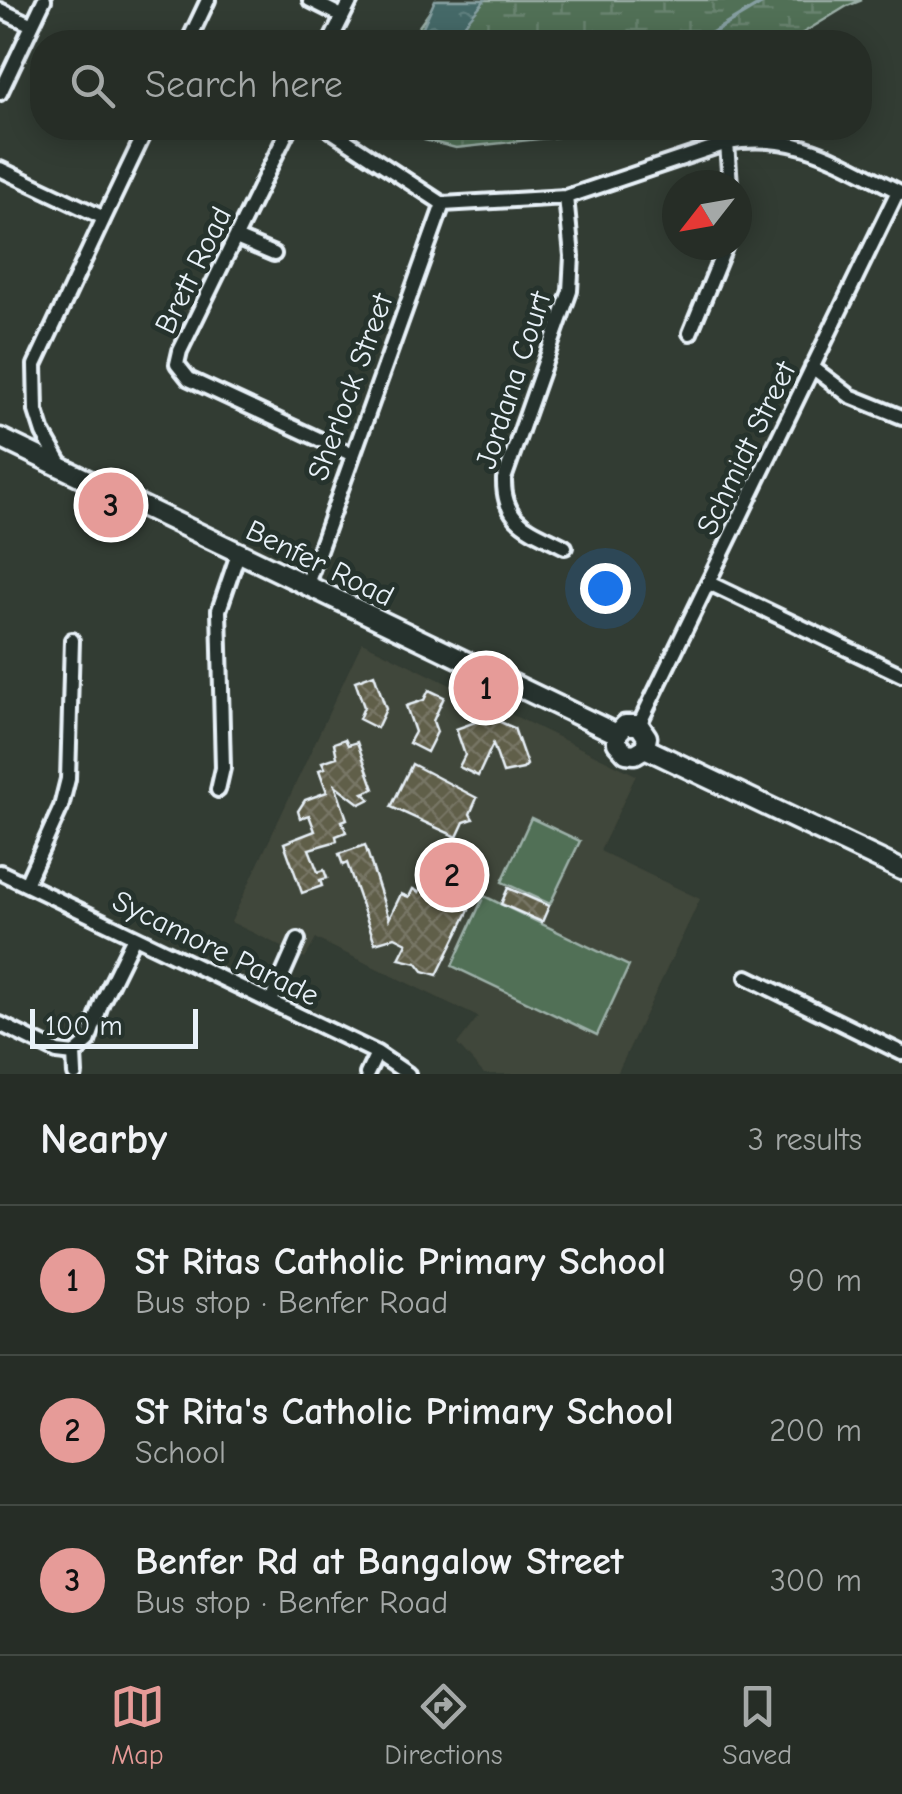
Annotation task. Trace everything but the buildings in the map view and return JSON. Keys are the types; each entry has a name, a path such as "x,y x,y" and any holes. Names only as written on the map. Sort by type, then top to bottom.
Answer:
{"street":[{"path":"0,94 44,0"},
{"path":"194,30 208,0"},
{"path":"310,0 342,16"},
{"path":"336,30 351,0"},
{"path":"0,10 32,25"},
{"path":"62,466 43,433 36,411 35,365 142,140"},
{"name":"Brett Road","path":"282,140 177,364 189,379 351,454"},
{"path":"345,140 443,204 566,197 743,140"},
{"path":"766,140 818,149 900,192"},
{"path":"726,143 729,170"},
{"path":"0,169 104,218"},
{"name":"Schmidt Street","path":"639,726 900,192"},
{"name":"Jordana Court","path":"566,197 572,256 570,292 504,480 504,497 510,515 566,547"},
{"name":"Sherlock Street","path":"306,587 443,204"},
{"path":"236,238 274,254"},
{"path":"690,333 720,260"},
{"path":"812,367 850,396 902,417"},
{"name":"Benfer Road","path":"0,440 62,466 617,734 617,743 626,753 635,754 645,748 902,870"},
{"path":"218,790 223,768 218,610 238,554"},
{"path":"709,583 902,675"},
{"path":"26,884 61,807 68,779 72,640"},
{"path":"617,734 624,725 639,726 647,737 645,748"},
{"name":"Sycamore Parade","path":"0,872 377,1053 408,1074"},
{"path":"0,1024 58,1052 74,1054 88,1042 102,1002 134,936"},
{"path":"271,1001 298,940"},
{"path":"747,977 902,1053"},
{"path":"367,1074 377,1053"},
{"path":"74,1054 75,1074"}],"shaded area":[{"path":"362,642 636,775 600,851 700,899 617,1074 484,1074 457,1044 478,1017 316,939 305,958 231,922"}],"green space":[{"path":"438,0 862,0 808,30 417,30"},
{"path":"424,140 530,140 456,148"},
{"path":"531,818 580,841 550,904 502,882"},
{"path":"484,896 629,966 597,1035 452,966"}],"water":[{"path":"435,0 485,0 459,30 421,30"}],"waterway":[{"path":"717,30 767,0"}],"place":[{"name":"Benfer Rd at Bangalow Street","path":"111,505"},
{"name":"St Ritas Catholic Primary School","path":"486,688"},
{"name":"St Rita's Catholic Primary School","path":"452,875"}]}
